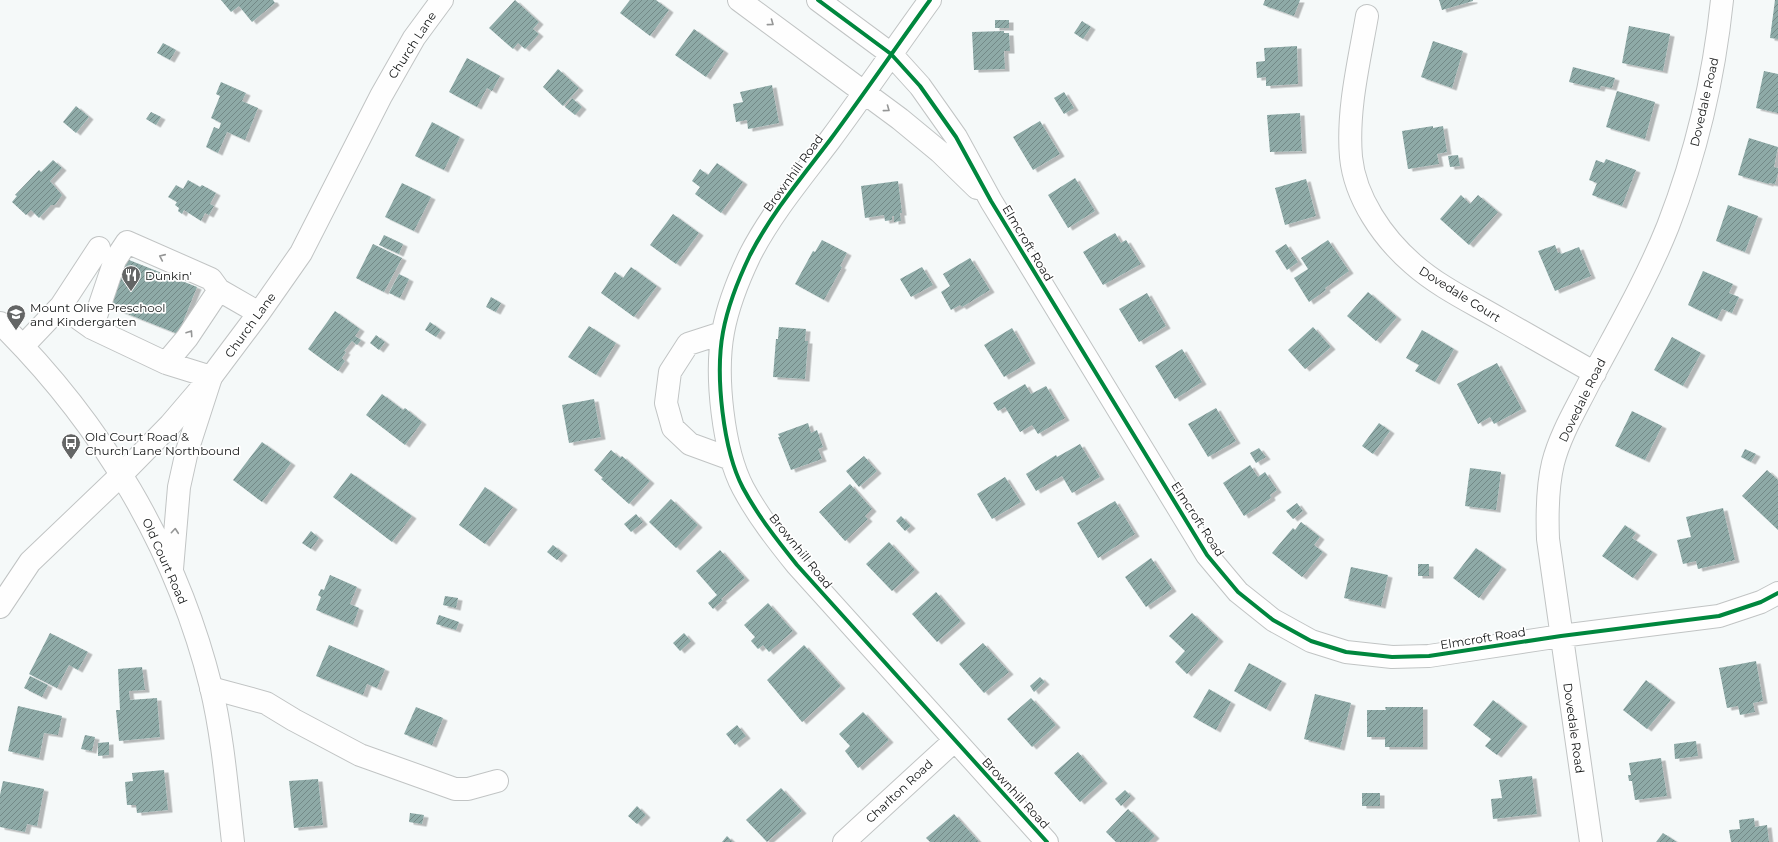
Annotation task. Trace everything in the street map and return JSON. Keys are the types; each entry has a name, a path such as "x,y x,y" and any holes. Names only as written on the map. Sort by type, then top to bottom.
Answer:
{"street":[{"name":"Church Lane","path":"0,607 30,562 121,475 170,425 260,314 301,252 386,86 414,38 442,0"},
{"name":"Elmcroft Road","path":"739,0 900,119 940,152 991,201"},
{"name":"Elmcroft Road","path":"818,0 891,54 920,86 956,137 991,201 1207,555 1238,592 1273,620 1311,641 1339,650 1392,657 1429,656 1561,636 1720,616 1761,602 1778,593"},
{"name":"Brownhill Road","path":"930,0 865,93 773,217 750,254 733,292 722,333 720,378 723,420 731,459 743,487 766,526 797,565 954,741 1047,842"},
{"name":"Dovedale Road","path":"1591,842 1548,539 1546,502 1553,463 1566,427 1638,291 1668,227 1692,155 1710,83 1722,0"},
{"name":"Dovedale Court","path":"1367,16 1354,91 1351,157 1357,184 1370,214 1413,264 1442,285 1595,372"},
{"path":"92,328 115,260 127,242 211,279 219,290 260,314"},
{"path":"22,346 61,306 99,248"},
{"path":"166,364 187,338 219,290"},
{"path":"61,306 92,328 166,364 210,377 187,451 179,487 172,570"},
{"name":"Old Court Road","path":"0,323 81,414 147,518 172,570 194,628 211,688 225,766 233,842"},
{"path":"722,333 688,344 670,372 666,403 673,428 690,444 731,459"},
{"path":"211,688 266,703 294,720 360,754 455,789 468,789 496,781"},
{"name":"Charlton Road","path":"844,842 954,741"}],"building":[{"path":"221,0 273,0 275,3 252,22 239,6 231,12"},
{"path":"515,0 539,22 533,29 539,34 525,49 518,43 513,49 489,28"},
{"path":"630,0 656,0 669,10 650,36 620,13"},
{"path":"1265,0 1300,0 1294,16 1263,5"},
{"path":"1439,0 1473,0 1473,1 1442,10"},
{"path":"1775,0 1778,0 1778,39 1770,38"},
{"path":"995,20 1009,20 1009,28 995,28"},
{"path":"1082,21 1091,27 1083,39 1074,33"},
{"path":"1629,26 1670,34 1663,71 1622,63"},
{"path":"694,29 724,51 706,77 675,55"},
{"path":"1004,31 1004,33 1009,33 1010,51 1004,51 1005,69 974,70 972,32"},
{"path":"1433,41 1463,51 1452,88 1421,77"},
{"path":"163,43 176,50 170,60 157,53"},
{"path":"1297,46 1298,84 1266,86 1266,77 1257,78 1256,62 1265,61 1264,48"},
{"path":"467,58 500,76 492,91 487,88 477,107 449,92"},
{"path":"1573,67 1615,78 1612,88 1601,86 1600,89 1569,82"},
{"path":"558,69 579,88 563,106 543,87"},
{"path":"1764,71 1778,74 1778,113 1756,108"},
{"path":"221,82 246,93 242,101 258,108 245,140 225,131 227,132 218,153 206,147 214,127 219,129 221,123 211,118 220,96 216,94"},
{"path":"772,85 779,123 748,129 747,120 736,122 733,104 743,102 740,92"},
{"path":"1617,91 1655,102 1645,139 1606,127"},
{"path":"1064,92 1074,108 1064,114 1054,98"},
{"path":"572,98 582,107 575,115 565,107"},
{"path":"76,106 89,117 76,133 63,122"},
{"path":"151,112 161,117 156,125 146,119"},
{"path":"1300,113 1302,151 1270,152 1267,115"},
{"path":"1040,121 1060,154 1033,170 1013,137"},
{"path":"432,122 460,137 444,170 415,156"},
{"path":"1433,126 1433,128 1443,126 1447,152 1437,154 1439,164 1408,169 1402,131"},
{"path":"1749,138 1778,147 1774,167 1778,168 1775,184 1769,184 1738,175"},
{"path":"1458,155 1460,166 1450,167 1448,156"},
{"path":"1606,159 1636,170 1622,206 1592,195 1597,183 1589,180 1596,160 1604,163"},
{"path":"53,160 62,168 50,181 62,195 55,205 51,205 39,218 31,210 26,215 12,202 17,196 15,195 39,170 41,172"},
{"path":"717,163 743,182 721,213 695,194 700,187 692,181 700,169 708,175"},
{"path":"1075,178 1095,211 1068,228 1048,195"},
{"path":"1306,179 1316,216 1285,225 1275,188"},
{"path":"188,180 200,187 202,185 216,193 210,204 214,206 209,215 205,213 201,221 184,210 182,214 178,211 179,208 175,205 177,202 168,197 176,185 183,189"},
{"path":"898,181 902,213 900,213 901,221 894,222 894,216 892,216 892,220 885,221 884,215 865,218 861,186"},
{"path":"402,183 431,197 414,231 385,217"},
{"path":"1461,195 1470,204 1478,195 1498,212 1469,245 1440,219"},
{"path":"1728,205 1758,216 1745,252 1716,241"},
{"path":"673,214 699,233 676,264 650,245"},
{"path":"1115,233 1121,243 1126,240 1141,264 1103,285 1083,252"},
{"path":"384,235 403,244 399,254 379,245"},
{"path":"822,240 847,253 840,266 842,267 824,300 795,284 813,251 815,252"},
{"path":"1328,240 1349,271 1325,288 1326,290 1309,302 1294,278 1308,269 1301,258"},
{"path":"373,244 402,258 384,292 356,278"},
{"path":"1286,244 1298,262 1287,270 1275,251"},
{"path":"1555,245 1558,253 1560,252 1561,254 1579,247 1591,276 1555,291 1538,251"},
{"path":"124,258 197,287 178,334 105,305"},
{"path":"970,258 990,290 962,307 960,305 951,310 941,292 950,286 943,274"},
{"path":"631,267 657,286 634,317 601,293 615,272 623,278"},
{"path":"922,267 933,285 911,297 900,279"},
{"path":"1703,271 1733,284 1729,293 1739,297 1732,313 1722,309 1717,319 1688,305"},
{"path":"399,274 409,279 400,298 389,293"},
{"path":"1368,292 1397,317 1376,341 1347,316"},
{"path":"1147,293 1166,326 1139,342 1119,309"},
{"path":"491,297 501,303 496,312 486,307"},
{"path":"335,311 360,329 355,336 361,340 357,345 352,341 344,351 346,352 342,358 345,361 338,371 308,349"},
{"path":"430,322 441,330 436,337 425,330"},
{"path":"589,326 616,343 596,375 568,357"},
{"path":"779,327 806,329 805,341 808,341 805,379 773,377 776,339 778,339"},
{"path":"1313,327 1331,347 1305,369 1288,350"},
{"path":"1012,328 1031,361 1004,377 984,345"},
{"path":"1422,330 1454,349 1435,382 1415,371 1419,365 1406,358"},
{"path":"376,335 385,342 379,350 370,343"},
{"path":"1672,337 1701,353 1683,386 1654,370"},
{"path":"1182,349 1202,382 1175,399 1155,366"},
{"path":"1497,363 1522,409 1494,424 1490,417 1478,424 1457,384"},
{"path":"1025,384 1031,394 1046,386 1065,418 1038,434 1032,425 1020,432 1005,407 998,411 993,403"},
{"path":"382,394 403,410 405,408 422,422 405,445 366,415"},
{"path":"594,399 601,437 569,443 562,405"},
{"path":"1216,408 1236,441 1208,457 1188,424"},
{"path":"1632,411 1662,426 1645,460 1615,446"},
{"path":"808,423 811,433 817,430 823,447 818,449 822,459 791,470 778,434"},
{"path":"1379,423 1390,431 1373,454 1362,446"},
{"path":"262,442 291,463 262,502 233,480"},
{"path":"1080,444 1100,477 1072,493 1062,476 1036,491 1026,474 1056,455 1057,457"},
{"path":"1259,448 1266,457 1256,463 1250,453"},
{"path":"1745,449 1756,454 1751,462 1741,457"},
{"path":"611,450 620,458 622,456 650,481 629,504 601,479 603,478 594,470"},
{"path":"864,456 877,471 859,487 846,471"},
{"path":"1250,465 1258,477 1265,472 1277,490 1270,495 1271,498 1244,516 1223,483"},
{"path":"1470,468 1501,472 1496,510 1465,506"},
{"path":"1767,470 1778,480 1778,530 1742,496"},
{"path":"351,473 412,516 392,542 333,497"},
{"path":"1005,477 1021,502 992,519 977,494"},
{"path":"850,484 872,509 865,516 868,519 845,541 819,512"},
{"path":"485,487 513,507 485,544 459,525"},
{"path":"671,499 698,525 676,548 649,522"},
{"path":"1115,501 1135,534 1098,558 1077,523"},
{"path":"1297,503 1303,511 1293,519 1286,511"},
{"path":"1723,508 1735,560 1698,569 1696,561 1683,564 1677,540 1691,537 1686,517"},
{"path":"636,514 643,522 631,532 624,524"},
{"path":"901,516 911,526 905,531 896,521"},
{"path":"1301,522 1320,537 1314,545 1323,552 1302,577 1272,553 1293,528 1295,530"},
{"path":"1625,525 1636,533 1632,538 1653,552 1633,578 1602,556"},
{"path":"311,531 319,538 311,549 302,543"},
{"path":"889,542 915,570 892,591 866,564"},
{"path":"553,545 563,553 557,560 547,552"},
{"path":"1476,548 1502,567 1479,598 1453,578"},
{"path":"720,550 745,578 721,599 723,600 713,609 708,603 717,595 696,571"},
{"path":"1151,558 1172,589 1146,607 1125,577"},
{"path":"1418,564 1429,564 1429,576 1418,576"},
{"path":"1351,567 1388,575 1381,606 1344,598"},
{"path":"330,575 357,587 350,604 359,608 353,625 316,610 321,597 318,595 321,589 324,590"},
{"path":"936,592 961,621 937,642 912,614"},
{"path":"445,596 458,598 456,608 443,605"},
{"path":"768,603 793,631 769,652 763,645 758,649 751,641 755,637 744,625"},
{"path":"1192,613 1219,639 1187,674 1175,662 1185,651 1169,636"},
{"path":"439,615 459,622 456,630 436,624"},
{"path":"50,633 88,652 78,670 69,665 57,688 29,674"},
{"path":"684,633 691,641 680,651 673,643"},
{"path":"983,643 1009,672 984,693 959,664"},
{"path":"329,645 385,669 377,688 367,684 363,695 316,676"},
{"path":"804,645 841,686 802,722 767,680"},
{"path":"1756,661 1763,701 1753,703 1755,712 1740,715 1738,706 1727,708 1719,668"},
{"path":"1249,663 1282,681 1266,709 1234,691"},
{"path":"142,667 145,690 129,691 130,700 157,698 160,737 119,741 116,710 120,710 118,669"},
{"path":"30,676 48,685 42,697 24,688"},
{"path":"1040,677 1045,682 1034,692 1030,686"},
{"path":"1646,680 1671,700 1647,729 1623,710"},
{"path":"1209,689 1231,702 1216,730 1193,717"},
{"path":"1315,694 1351,703 1340,748 1304,739"},
{"path":"1031,698 1056,725 1032,747 1007,719"},
{"path":"1493,700 1523,724 1497,755 1485,746 1491,739 1473,725"},
{"path":"18,706 62,716 58,735 44,733 39,758 8,751"},
{"path":"416,707 443,718 432,745 404,734"},
{"path":"1385,707 1423,707 1423,747 1385,747 1385,737 1367,737 1367,710 1386,710"},
{"path":"863,712 889,740 858,768 845,751 850,746 839,734"},
{"path":"737,725 746,736 735,745 726,734"},
{"path":"85,735 95,737 92,751 81,749"},
{"path":"1696,741 1698,756 1675,759 1674,744"},
{"path":"109,742 109,755 98,756 98,743"},
{"path":"1078,752 1103,781 1080,802 1054,773"},
{"path":"1661,758 1667,796 1635,800 1632,781 1629,781 1628,775 1631,775 1629,763"},
{"path":"164,770 168,810 137,813 136,805 127,805 125,782 133,781 132,773"},
{"path":"1532,776 1537,814 1493,819 1491,799 1502,798 1499,780"},
{"path":"318,779 323,825 294,828 289,781"},
{"path":"3,781 44,789 37,826 27,824 25,832 0,827 0,795"},
{"path":"781,788 802,811 767,842 746,820"},
{"path":"1125,790 1131,796 1121,806 1115,799"},
{"path":"1362,793 1380,793 1380,806 1362,806"},
{"path":"637,806 646,815 637,824 628,816"},
{"path":"1128,809 1155,836 1149,842 1116,842 1106,832"},
{"path":"410,813 424,815 422,824 409,822"},
{"path":"954,814 979,842 930,842 926,838"},
{"path":"1754,818 1755,827 1767,825 1769,842 1731,842 1729,830 1740,829 1739,820"},
{"path":"1663,833 1677,842 1656,842"},
{"path":"727,836 733,842 722,842"}],"cycle path":[{"path":"818,0 891,54 920,86 956,137 991,201 1207,555 1238,592 1273,620 1311,641 1346,652 1392,657 1429,656 1561,636 1719,616 1761,602 1778,593"},
{"path":"930,0 843,123 777,210 750,255 734,293 723,332 720,369 722,412 730,454 736,472 743,488 761,518 775,537 797,565 1047,842"}],"place":[{"name":"Dunkin'","path":"131,292"},
{"name":"Mount Olive Preschool and Kindergarten","path":"16,331"},
{"name":"Old Court Road & Church Lane Northbound","path":"71,460"}]}
